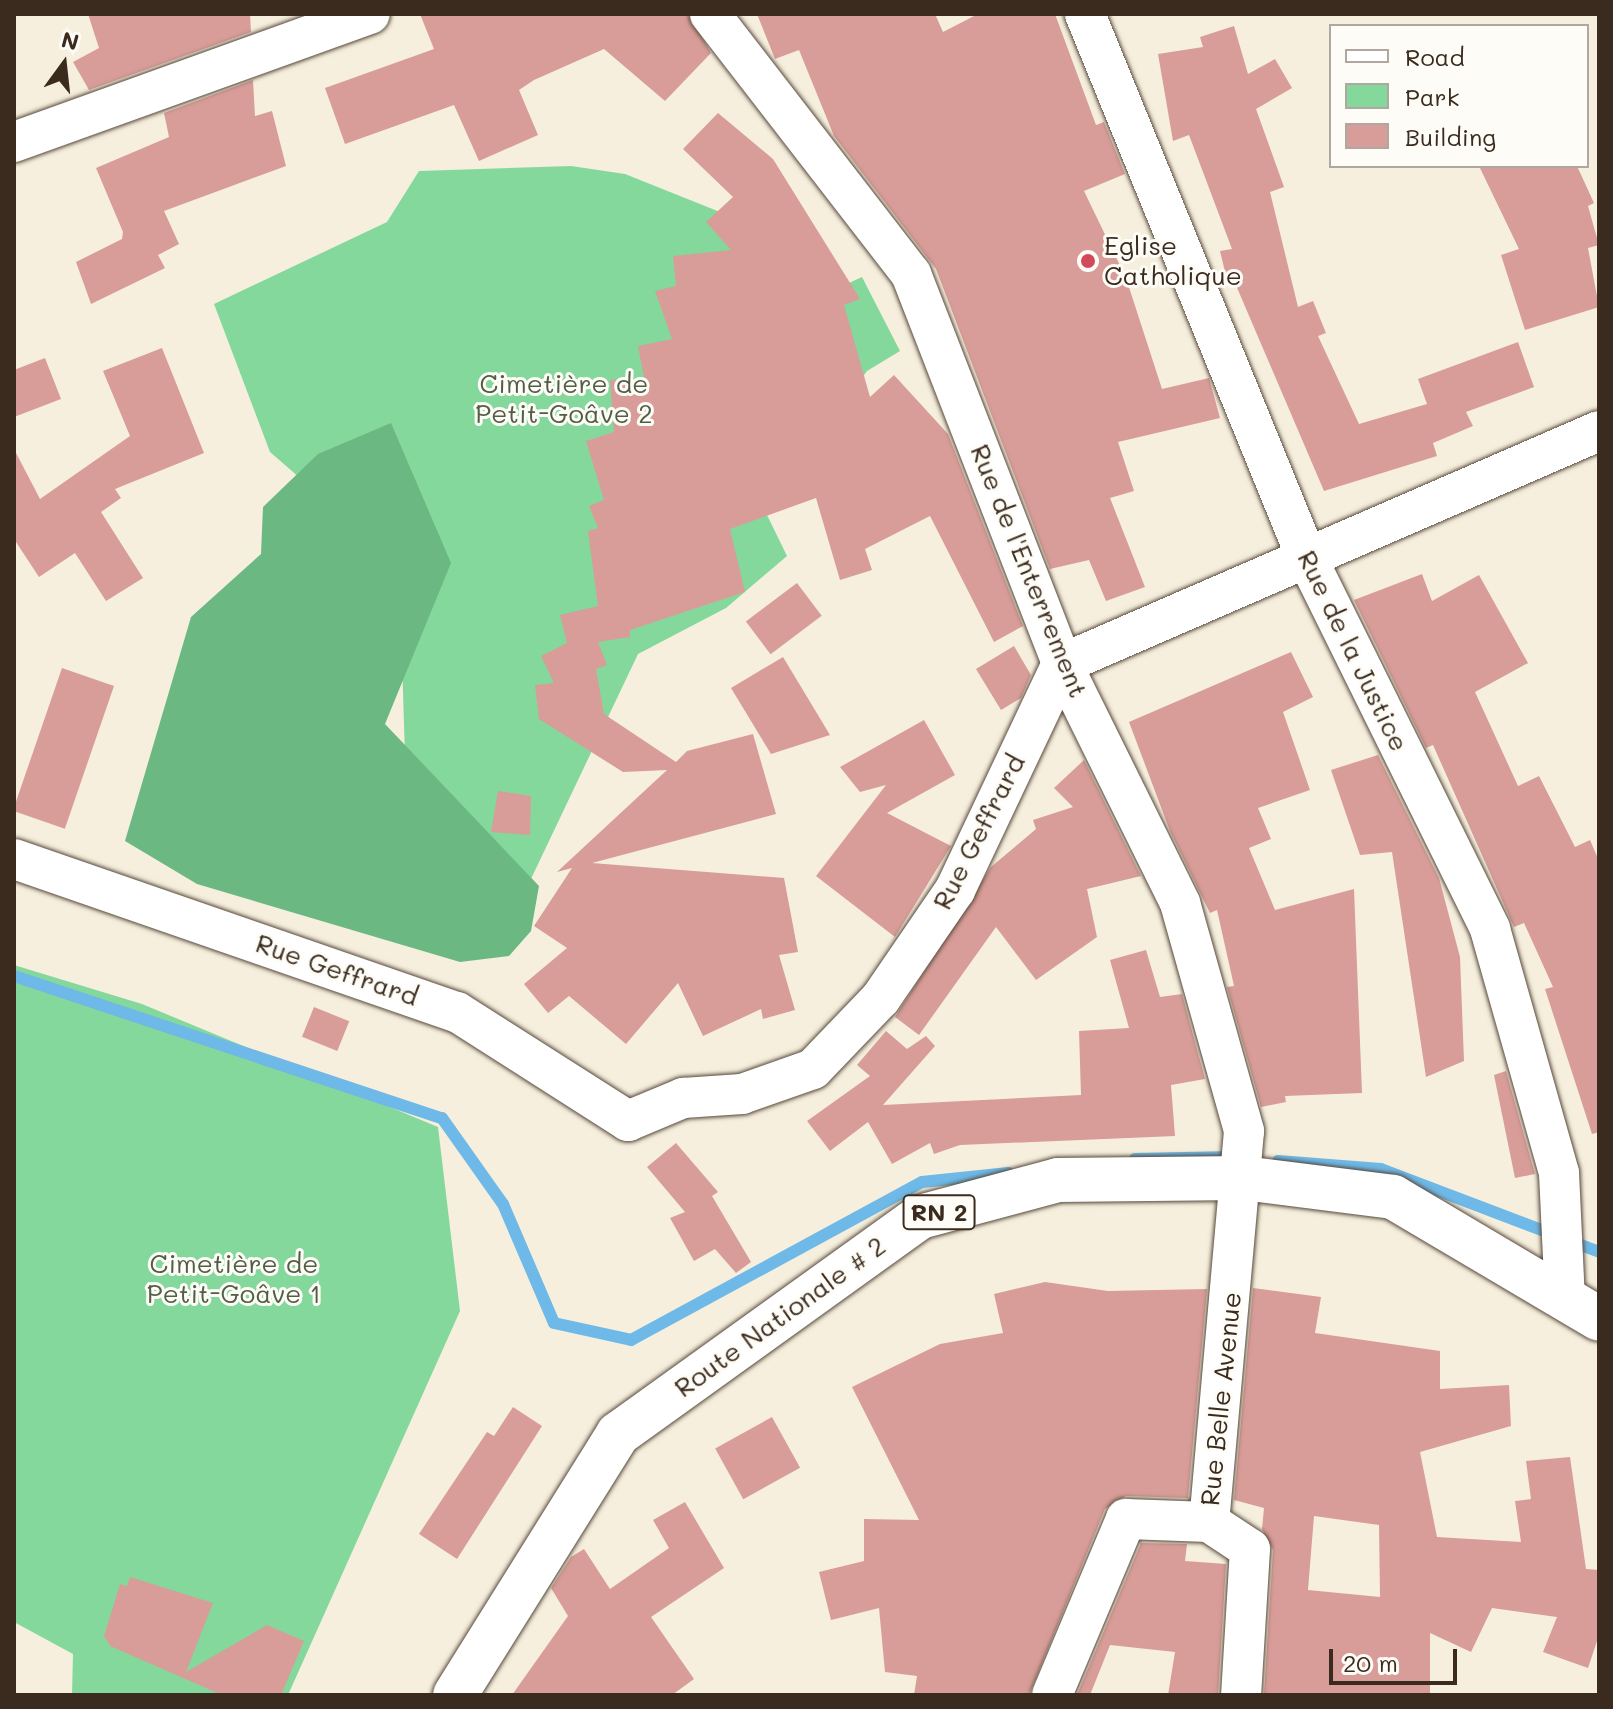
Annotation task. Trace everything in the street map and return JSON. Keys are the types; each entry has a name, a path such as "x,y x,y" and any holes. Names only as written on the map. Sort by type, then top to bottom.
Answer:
{"main road":[{"name":"Route Nationale # 2","path":"455,1695 618,1434 920,1217 1058,1180 1243,1178 1393,1197 1582,1310"}],"street":[{"name":"Rue de l'Enterrement","path":"710,14 911,274 1062,664 1180,903 1244,1131 1243,1178"},
{"name":"Rue de la Justice","path":"1085,14 1305,554 1490,929 1559,1173 1582,1310"},
{"path":"14,142 371,17"},
{"path":"1062,664 1305,554 1599,431"},
{"name":"Rue Geffrard","path":"14,859 457,1012 628,1121 683,1098 742,1094 813,1069 881,998 955,890 1062,664"},
{"name":"Rue Belle Avenue","path":"1241,1695 1250,1549 1209,1522 1243,1178"},
{"path":"1052,1695 1126,1519 1209,1522"}],"green space":[{"name":"Cimetière de Petit-Goâve 2","path":"571,166 625,174 735,218 799,306 862,277 900,351 867,371 766,513 787,556 726,608 638,654 530,881 408,852 399,564 270,452 214,304 387,222 419,171"},
{"path":"391,423 451,563 385,724 539,886 531,931 509,956 460,962 197,884 125,841 191,617 261,554 263,507 318,454"},
{"name":"Cimetière de Petit-Goâve 1","path":"14,965 142,1004 438,1127 460,1311 288,1695 72,1695 73,1654 14,1622"}],"building":[{"path":"88,14 250,14 251,32 89,90 73,62 99,48"},
{"path":"420,14 688,14 711,53 665,101 604,49 534,80 519,90 538,135 479,161 454,105 345,144 325,88 434,49"},
{"path":"757,14 935,14 943,32 978,14 1055,14 1096,125 1104,122 1125,174 1084,191 1126,278 1162,389 1209,378 1220,418 1118,442 1134,491 1110,498 1145,587 1106,601 1089,560 1050,569 936,269 834,136 799,50 775,59"},
{"path":"1234,26 1248,74 1275,59 1292,88 1256,109 1284,187 1270,192 1298,307 1313,301 1326,333 1318,336 1359,424 1427,404 1418,379 1518,342 1534,387 1466,412 1473,426 1433,443 1437,456 1324,491 1235,283 1228,284 1220,251 1232,249 1189,135 1173,141 1158,54 1203,47 1200,37"},
{"path":"253,80 255,116 272,111 286,166 164,211 179,244 158,255 165,268 91,304 76,262 122,239 123,232 96,168 169,137 164,113"},
{"path":"718,113 773,159 860,299 844,305 870,397 894,375 948,434 1023,626 994,642 930,516 865,549 872,570 840,580 816,498 730,529 745,592 630,630 630,637 598,642 607,665 596,669 604,714 676,762 687,751 753,734 776,814 592,863 784,878 798,952 779,955 795,1010 763,1019 761,1009 703,1036 678,983 626,1044 569,996 548,1013 524,984 567,948 534,926 572,868 557,872 667,770 623,772 539,719 535,685 554,683 541,656 567,643 560,615 598,606 588,531 598,528 589,506 604,500 586,441 614,432 610,380 644,378 638,346 672,339 655,291 676,286 673,256 731,250 706,222 733,197 683,149"},
{"path":"1480,168 1578,168 1594,203 1588,206 1599,245 1588,248 1599,307 1525,330 1501,255 1519,249"},
{"path":"162,348 204,453 115,489 121,498 101,512 143,578 106,601 75,553 39,577 14,539 14,449 40,499 130,436 103,371"},
{"path":"45,358 61,399 14,417 14,370"},
{"path":"1422,574 1432,601 1479,575 1528,663 1475,692 1518,786 1539,776 1575,847 1590,840 1599,861 1599,1132 1592,1134 1545,989 1553,987 1524,923 1514,927 1433,745 1426,748 1354,600"},
{"path":"797,583 822,616 771,654 746,622"},
{"path":"1014,646 1031,675 1021,698 1001,710 976,669"},
{"path":"1291,652 1313,697 1283,712 1310,790 1258,808 1271,839 1249,848 1275,910 1354,889 1362,1093 1285,1096 1286,1102 1261,1107 1227,987 1234,986 1217,910 1210,913 1170,831 1129,722"},
{"path":"783,657 830,735 771,754 731,688"},
{"path":"62,668 114,686 65,829 14,811"},
{"path":"924,720 955,775 887,813 951,846 895,937 816,876 886,785 860,792 840,767"},
{"path":"1378,755 1439,878 1460,957 1464,1061 1426,1077 1392,852 1360,855 1331,770"},
{"path":"1084,760 1141,876 1087,889 1097,937 1036,980 996,927 919,1035 895,1017 991,867 1036,829 1033,820 1073,807 1054,788"},
{"path":"498,791 531,796 530,835 491,832"},
{"path":"1146,950 1160,997 1182,994 1205,1079 1171,1085 1175,1136 960,1145 934,1154 930,1143 892,1164 868,1122 830,1151 807,1121 870,1076 857,1065 886,1031 907,1049 926,1036 935,1046 883,1105 1081,1095 1079,1031 1129,1028 1110,960"},
{"path":"314,1007 349,1021 337,1051 302,1037"},
{"path":"1506,1071 1535,1174 1515,1178 1494,1075"},
{"path":"676,1143 718,1192 712,1196 751,1262 736,1273 715,1249 694,1261 670,1218 685,1212 647,1167"},
{"path":"1045,1282 1108,1291 1207,1289 1188,1498 1126,1496 1105,1509 1029,1695 914,1695 917,1676 885,1672 879,1608 831,1620 819,1572 864,1561 864,1519 919,1520 852,1387 940,1344 1003,1333 994,1294"},
{"path":"1253,1288 1321,1297 1315,1333 1440,1351 1440,1389 1509,1385 1511,1426 1420,1452 1437,1537 1521,1542 1515,1501 1531,1499 1526,1461 1570,1457 1586,1569 1599,1570 1599,1635 1588,1668 1543,1652 1557,1617 1492,1608 1471,1652 1430,1633 1430,1695 1264,1695 1273,1550 1262,1529 1264,1508 1234,1500","holes":["1314,1516 1379,1525 1380,1597 1308,1590"]},
{"path":"513,1407 542,1426 457,1559 419,1534 487,1432 494,1436"},
{"path":"772,1417 800,1468 743,1499 715,1449"},
{"path":"685,1502 724,1568 651,1617 694,1679 672,1695 512,1695 568,1616 551,1588 571,1557 584,1549 610,1589 669,1548 653,1520"},
{"path":"1141,1543 1187,1544 1185,1561 1226,1564 1218,1695 1168,1695 1175,1652 1110,1645 1090,1695 1077,1695"},
{"path":"130,1577 213,1603 186,1672 267,1625 304,1641 281,1695 222,1695 110,1646 104,1636 120,1584 127,1586"}],"waterway":[{"path":"14,976 442,1118 503,1204 554,1323 631,1340 922,1182 1009,1173"},
{"path":"1135,1159 1232,1157"},
{"path":"1278,1161 1381,1169 1599,1252"}],"place":[{"name":"Eglise Catholique","path":"1088,261"}]}
